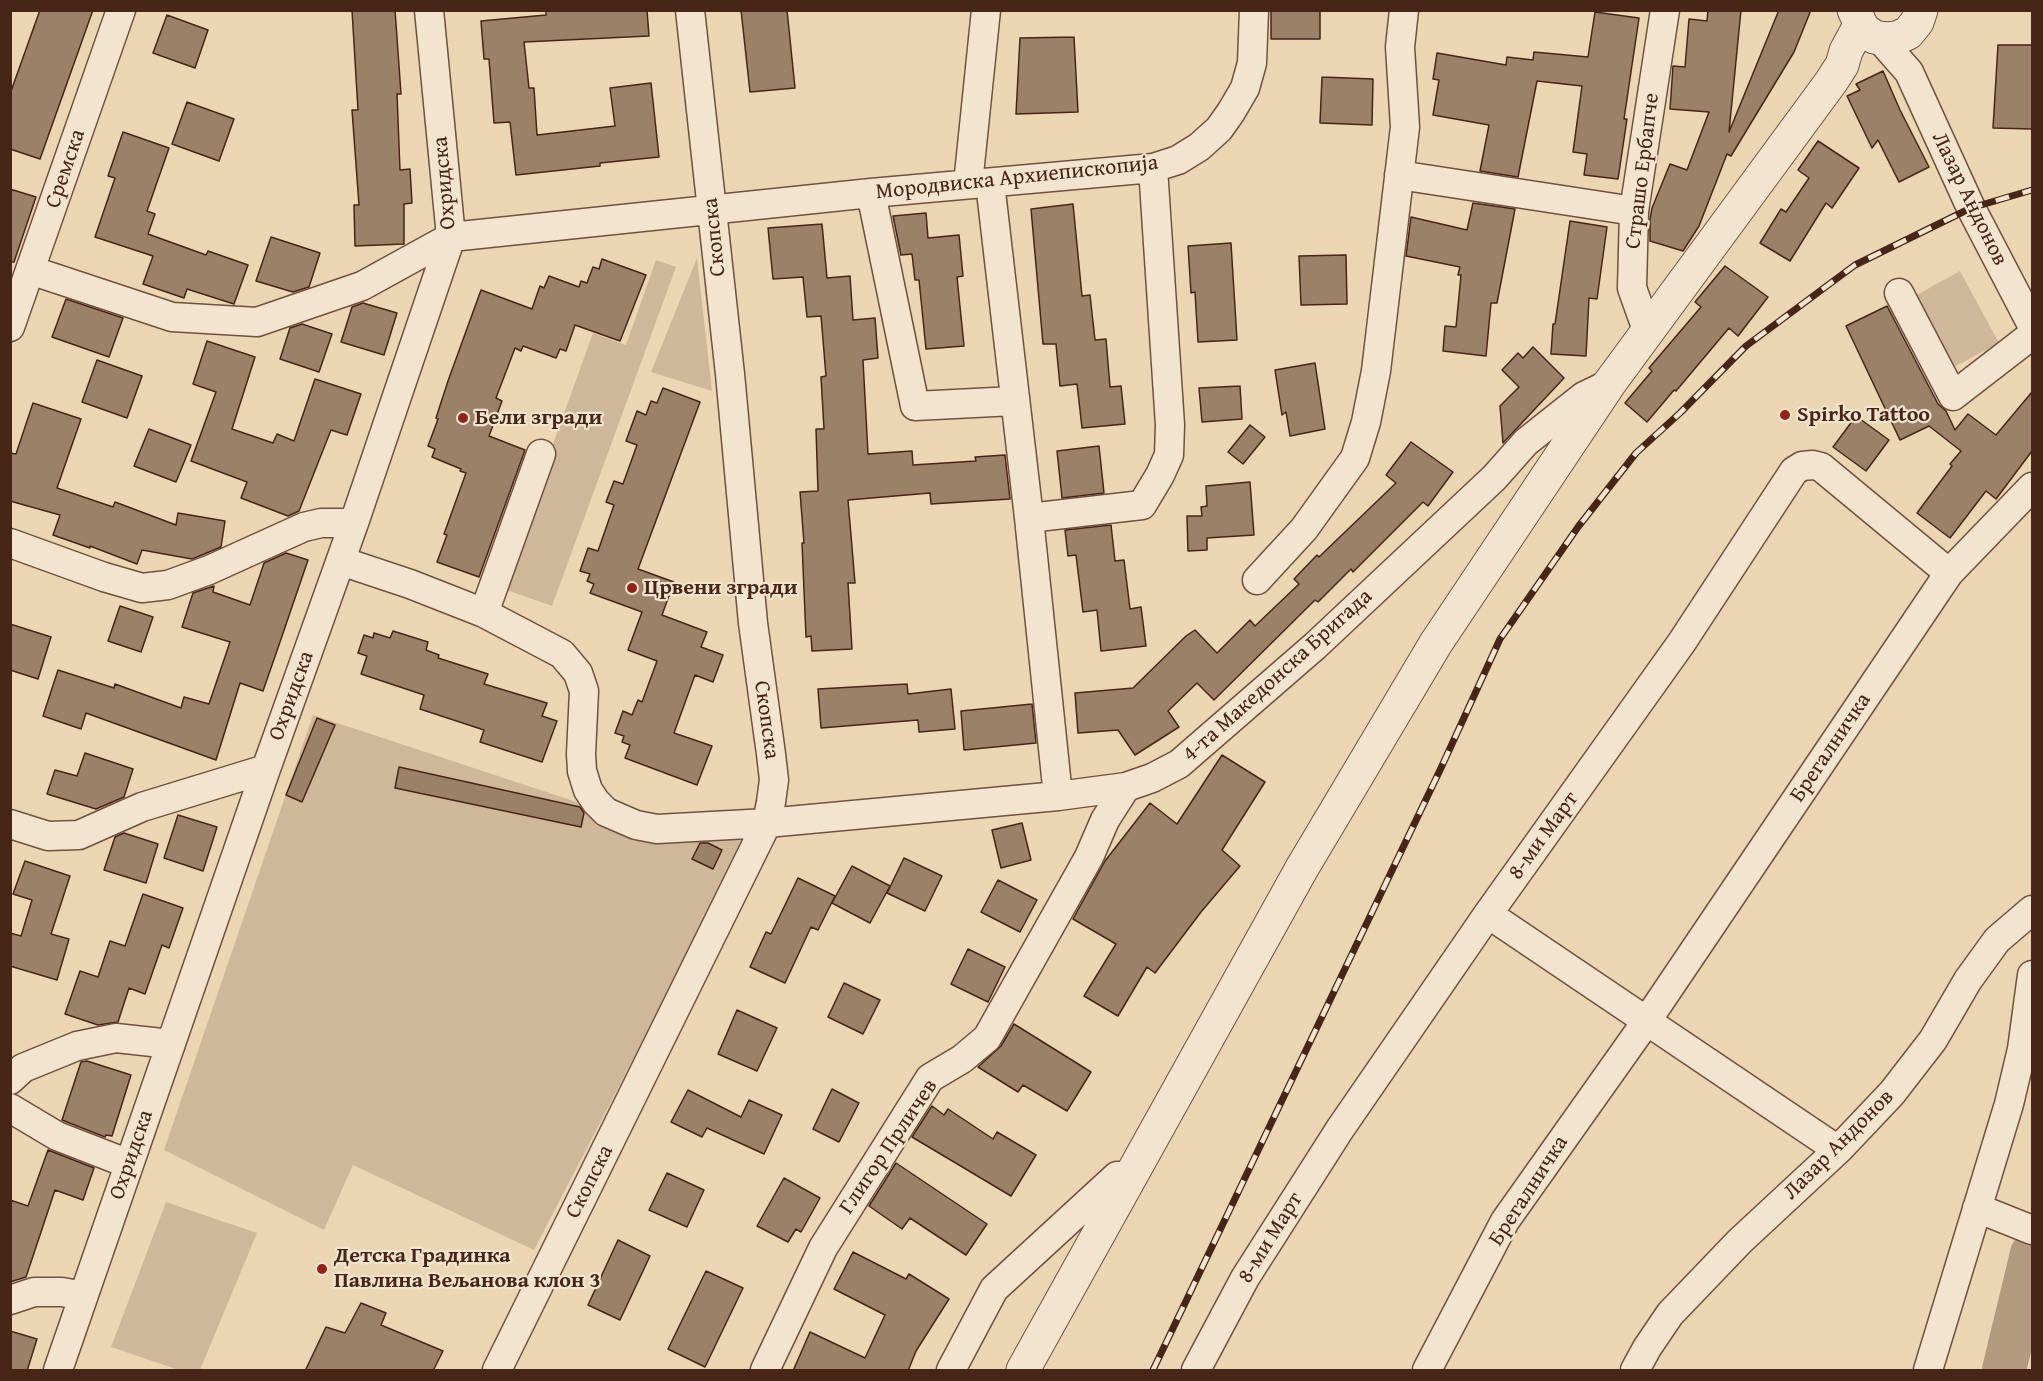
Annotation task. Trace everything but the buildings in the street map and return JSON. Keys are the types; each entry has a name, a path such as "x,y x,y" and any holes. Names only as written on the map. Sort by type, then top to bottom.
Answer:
{"street":[{"name":"Сремска","path":"10,327 121,10"},
{"name":"Охридска","path":"58,1371 266,769 354,523 451,237 429,10"},
{"name":"Скопска","path":"497,1371 767,823 771,802 773,771 753,623 730,374 690,10"},
{"path":"986,10 979,184 1014,401 1029,518 1058,795"},
{"name":"Мородвиска Архиепископија","path":"451,237 871,192 1153,168 1178,160 1199,147 1219,129 1231,112 1245,88 1252,63 1254,10"},
{"path":"1257,580 1304,529 1355,458 1366,422 1377,371 1405,127 1400,47 1404,10"},
{"name":"Страшо Ербапче","path":"1647,330 1632,288 1634,211 1665,10"},
{"path":"1023,1371 1302,868 1436,643 1647,330 1842,65 1855,57 1866,27 1897,38 1917,20"},
{"name":"Лазар Андонов","path":"1909,72 1917,20"},
{"name":"Лазар Андонов","path":"1866,27 1909,72 1971,208 2032,325"},
{"path":"1029,518 1142,505 1169,455 1170,425 1153,168"},
{"path":"1399,175 1634,211"},
{"path":"871,192 915,406 1014,401"},
{"path":"30,270 172,317 257,322 362,286 451,237"},
{"path":"1899,292 1953,396 2032,335"},
{"name":"4-та Македонска Бригада","path":"340,561 410,584 484,613 562,654 578,673 584,691 581,754 582,771 588,790 606,812 636,825 657,829 767,823 1126,787 1152,778 1179,764 1196,750 1316,646 1494,478 1526,442 1584,396 1609,384"},
{"path":"484,613 541,454"},
{"name":"8-ми Март","path":"1196,1371 1245,1278 1340,1129 1488,914 1682,642 1794,471 1802,466 1821,467 1950,573"},
{"name":"Брегалничка","path":"1427,1371 1505,1221 1646,1022 1950,573 2032,487"},
{"path":"10,543 104,577 142,588 168,585 209,570 304,527 321,523 354,523"},
{"path":"10,824 48,836 79,835 142,807 266,769"},
{"name":"Глигор Прличев","path":"765,1371 823,1248 930,1078 962,1059 987,1038 1089,857 1105,820 1126,787"},
{"name":"Лазар Андонов","path":"1635,1371 1647,1348 1670,1314 1740,1241 1838,1150 1892,1093 1933,1040 1968,980 1997,940 2032,910"},
{"path":"1488,914 1838,1150"},
{"path":"1928,1371 2012,1093 2022,1049 2032,975"},
{"path":"10,1080 23,1068 77,1046 116,1038 171,1044"},
{"path":"10,1108 57,1136 129,1164"},
{"path":"951,1371 994,1289 1117,1176 1130,1176"},
{"path":"1977,1208 2032,1230"},
{"path":"10,1300 34,1292 62,1292 83,1296"}],"shaded area":[{"path":"697,258 712,391 651,372"},
{"path":"656,260 676,267 552,606 501,588 593,333 626,345"},
{"path":"1960,271 1999,343 1952,368 1913,297"},
{"path":"313,715 592,807 634,841 748,838 534,1250 353,1165 324,1230 164,1150"},
{"path":"166,1202 257,1233 200,1370 179,1370 111,1347"}],"waterway":[{"path":"2004,1370 2032,1254"}],"railway":[{"path":"1153,1370 1441,768 1500,639 1578,527 1636,453 1680,413 1746,346 1855,265 1971,208 2032,190"}],"place":[{"name":"Spirko Tattoo","path":"1785,415"},
{"name":"Бели згради","path":"463,418"},
{"name":"Црвени згради","path":"632,588"},
{"name":"Детска Градинка Павлина Вељанова клон 3","path":"322,1269"}]}
